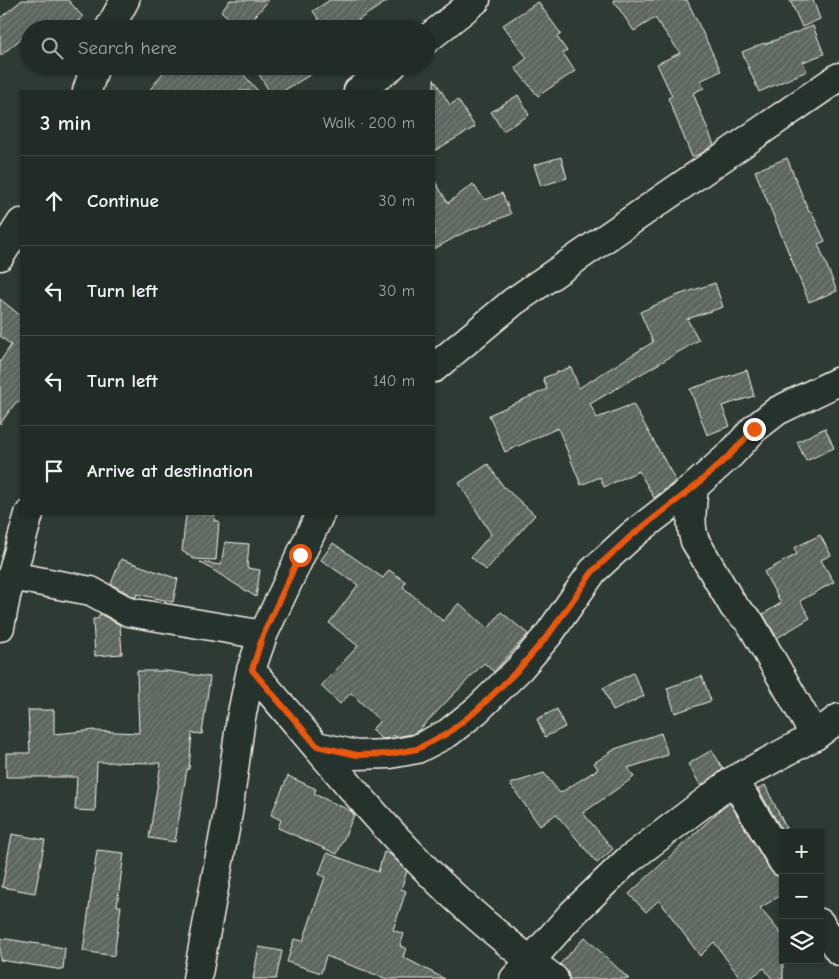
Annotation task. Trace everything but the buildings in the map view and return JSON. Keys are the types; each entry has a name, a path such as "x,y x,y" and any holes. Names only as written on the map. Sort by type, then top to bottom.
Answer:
{"street":[{"path":"114,20 125,0"},
{"path":"435,33 476,0"},
{"path":"87,90 93,75"},
{"path":"359,90 380,75"},
{"path":"435,367 513,302 839,77"},
{"path":"0,256 20,225"},
{"path":"317,746 357,755 390,754 417,749 448,733 477,710 520,668 549,634 593,571 631,536 694,487 731,454 754,429 777,411 839,381"},
{"path":"694,487 691,520 695,542 734,607 750,622 815,736"},
{"path":"0,627 6,588 29,515"},
{"path":"197,979 228,814 241,718 252,670 263,635 320,515"},
{"path":"6,588 92,591 129,612 263,635"},
{"path":"252,670 359,798 422,866 472,912 522,970 554,979"},
{"path":"522,970 572,914 627,861 734,780 815,736 839,718"},
{"path":"734,780 779,855"},
{"path":"824,929 839,951"}],"route":[{"path":"300,555 263,635 252,670 317,746 357,755 390,754 417,749 448,733 477,710 520,668 549,634 593,571 631,536 694,487 731,454 754,429"}]}
